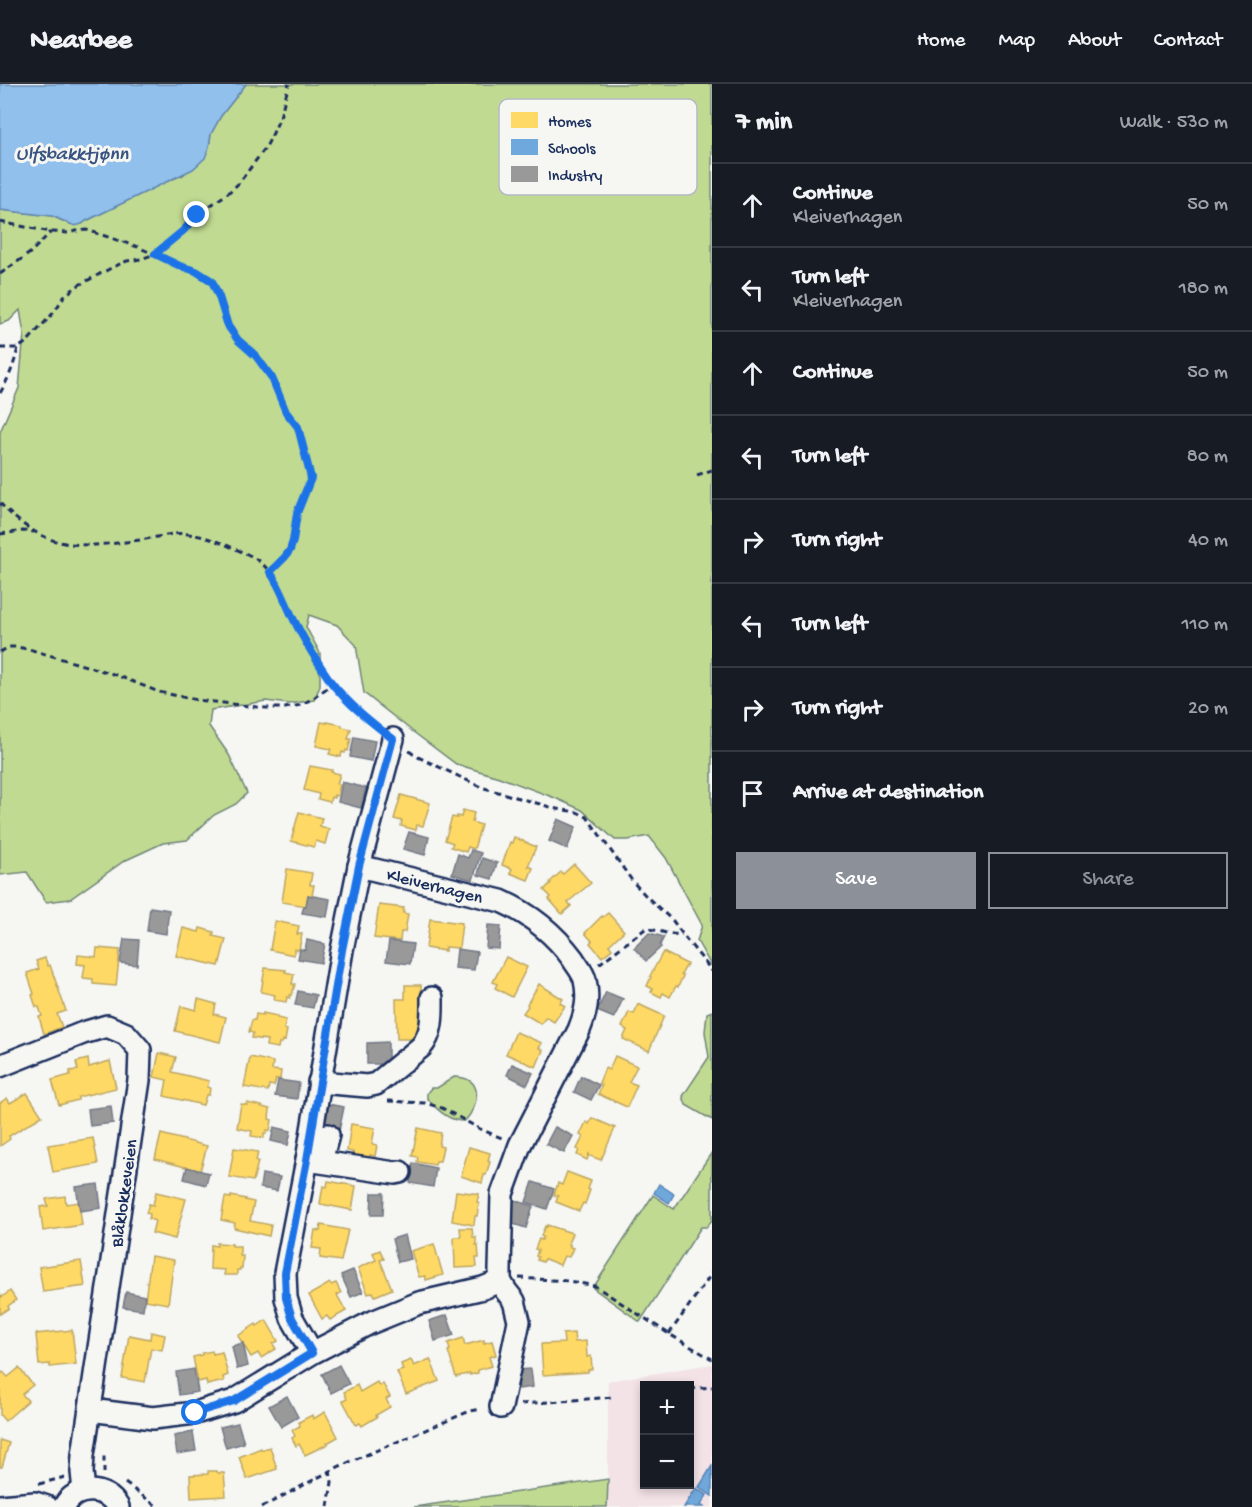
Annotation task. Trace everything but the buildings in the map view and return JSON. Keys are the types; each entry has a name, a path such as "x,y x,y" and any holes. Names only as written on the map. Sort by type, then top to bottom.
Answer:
{"street":[{"path":"312,1353 292,1318 286,1298 285,1273 314,1160 320,1082 342,950 359,866 393,739"},
{"name":"Kleiverhagen","path":"359,866 501,901 520,910 540,924 562,945 584,977"},
{"path":"501,1407 519,1321 514,1301 500,1281 502,1194 520,1145 586,1013 587,992 584,977"},
{"path":"320,1082 368,1086 376,1084 426,1041 431,1027 432,998"},
{"name":"Blåklokkeveien","path":"0,1066 83,1033 107,1026 126,1034 140,1050 139,1080 82,1472 84,1491"},
{"path":"314,1160 328,1135"},
{"path":"314,1160 400,1172"},
{"path":"90,1410 153,1418 195,1413 234,1401 312,1353 370,1323 419,1303 483,1288 500,1281"},
{"path":"64,1507 66,1502 84,1491 106,1494 118,1507"},
{"path":"0,1506 35,1503 47,1507"}],"path":[{"path":"0,348 18,348 27,342 55,311 64,296 79,285 127,261 155,254 184,230 197,215 239,183 266,147 280,117 289,84"},
{"path":"0,222 51,232 69,233 87,230 155,254 196,271 212,281 228,326 238,340 256,356 272,378 286,412 298,427 311,478 297,513 290,550 270,572"},
{"path":"0,274 30,253 51,232"},
{"path":"0,393 14,366 18,348"},
{"path":"697,475 712,470"},
{"path":"0,503 16,519 56,542 89,545 174,534 201,536 250,555 261,563 277,582 295,622 333,684 373,724 416,756 481,787 582,814 591,822 633,882 673,921 712,971"},
{"path":"0,534 36,532"},
{"path":"0,652 9,647 32,650 113,674 159,692 197,700 266,708 301,705 333,684"},
{"path":"584,977 645,929 674,935 682,934"},
{"path":"381,1100 425,1103 442,1108 480,1129 520,1145"},
{"path":"669,1334 712,1273"},
{"path":"500,1281 520,1278 569,1281 595,1286 712,1359"},
{"path":"694,1389 712,1387"},
{"path":"262,1507 330,1471 470,1411 614,1397"},
{"path":"328,1507 332,1482 330,1471"}],"shaded area":[{"path":"712,1364 712,1507 607,1507 608,1381"}],"green space":[{"path":"246,84 712,84 712,967 697,941 702,925 666,858 649,836 615,840 582,810 499,777 456,764 364,693 356,645 337,625 309,615 306,627 320,653 320,686 314,700 289,704 266,701 211,710 209,726 229,755 247,793 236,804 214,815 187,840 163,843 124,861 70,899 46,902 27,872 0,875 0,432 19,388 24,334 20,310 9,321 0,324 0,210 52,216 69,224 82,224 183,175 209,147 211,134 221,116"},
{"path":"712,1011 712,1120 686,1105 683,1096 709,1057 705,1032 707,1013"},
{"path":"454,1077 464,1078 475,1086 474,1107 465,1121 449,1117 427,1098 427,1093 431,1088 437,1088"},
{"path":"712,1152 712,1220 707,1227 701,1227 640,1322 593,1288 653,1195 674,1209"},
{"path":"608,1479 607,1507 414,1507"}],"water":[{"name":"Ulfsbakktjønn","path":"0,84 246,84 221,116 211,134 205,158 193,169 75,226 52,216 0,210"}],"route":[{"path":"195,1413 234,1401 312,1353 292,1318 286,1298 285,1273 307,1160 342,950 359,866 393,739 373,724 333,684 295,622 270,572 290,550 297,513 311,478 298,427 286,412 272,378 256,356 238,340 228,326 212,281 196,271 155,254 184,230 197,215"}]}
